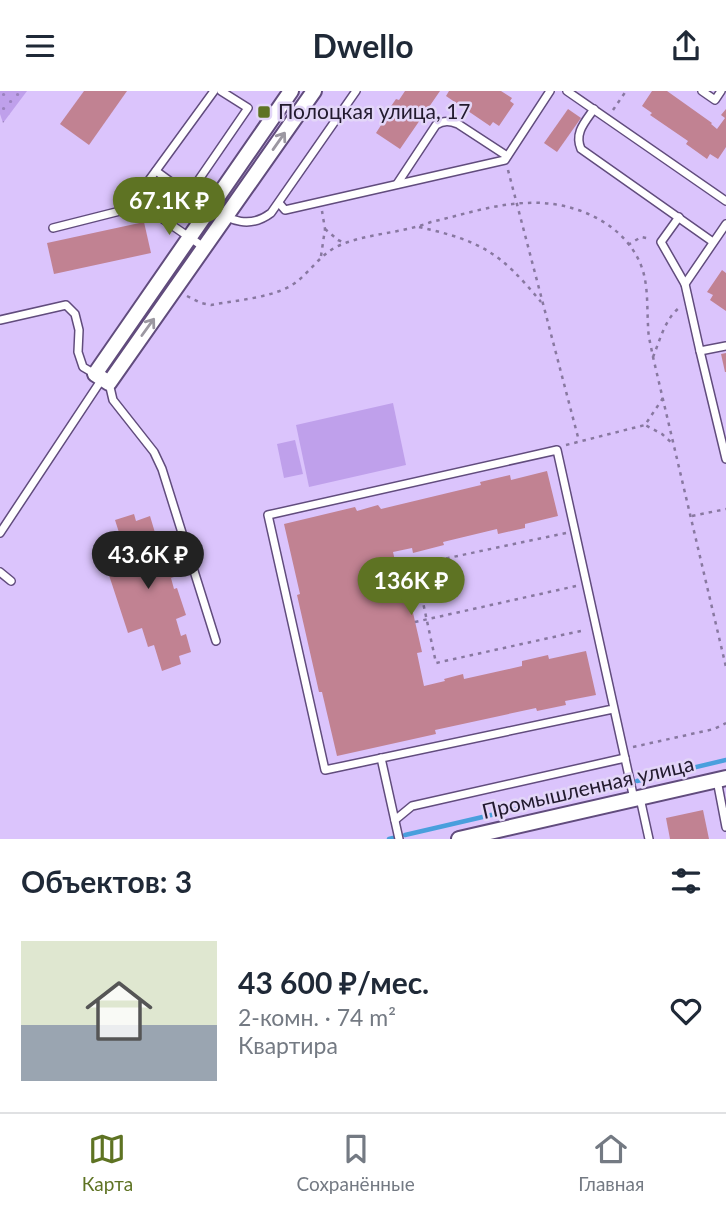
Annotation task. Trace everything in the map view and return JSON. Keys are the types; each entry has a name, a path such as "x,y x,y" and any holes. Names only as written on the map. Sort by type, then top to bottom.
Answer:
{"street":[{"path":"102,379 189,238 291,91"},
{"path":"102,379 205,248 314,91"},
{"name":"Промышленная улица","path":"459,839 503,834 637,798 722,779"}],"lane":[{"path":"128,209 214,91"},
{"path":"169,223 248,108 221,91"},
{"path":"210,208 226,218 253,222 262,220 271,213 356,91"},
{"path":"279,203 285,210 506,158 550,91"},
{"path":"567,91 726,201"},
{"path":"702,91 715,100 721,91"},
{"path":"594,110 580,128 577,140 581,149 713,242"},
{"path":"396,185 436,125 441,122 458,124 506,158"},
{"path":"156,171 189,195"},
{"path":"52,228 128,209 154,213 205,248"},
{"path":"679,217 661,241 685,284 726,459"},
{"path":"685,284 726,224"},
{"path":"0,320 66,305 75,314 79,330 78,352 83,367 102,379 113,400 154,452 162,469 216,641"},
{"path":"700,351 726,347"},
{"path":"0,533 102,379"},
{"path":"613,709 325,770 268,515 557,450 622,748 649,839"},
{"path":"0,572 11,580"},
{"path":"381,758 399,839"},
{"path":"395,820 412,806 625,758"},
{"path":"722,779 726,827"}],"path":[{"path":"606,118 626,91"},
{"path":"506,158 579,441"},
{"path":"320,202 325,229 321,256"},
{"path":"186,295 211,305 272,293 296,282 321,256 347,243 517,204 545,204 580,211 613,228 624,238 639,260 646,283 648,329 653,357 726,667"},
{"path":"419,227 459,237 487,249 512,268 543,305"},
{"path":"325,229 338,240 347,243"},
{"path":"628,245 641,237 661,241"},
{"path":"653,357 664,329 675,311 689,301"},
{"path":"645,425 663,398"},
{"path":"557,450 579,441 645,425 673,444"},
{"path":"690,516 726,509"},
{"path":"575,532 415,565 436,663 595,627"},
{"path":"415,622 586,583"},
{"path":"622,748 714,729 726,723"}],"shaded area":[{"path":"0,91 27,91 3,123 0,114"},
{"path":"393,403 406,465 309,487 296,425"},
{"path":"295,440 303,474 284,478 277,444"}],"building":[{"path":"84,91 127,91 89,145 60,124"},
{"path":"405,91 440,91 400,149 376,133 396,99 399,100"},
{"path":"449,91 501,91 512,98 510,101 514,104 499,126 493,122 490,126 446,96"},
{"path":"652,91 667,91 717,129 725,118 721,115 726,109 726,147 718,159 710,154 707,159 686,144 688,141 650,115 652,113 642,106"},
{"path":"568,109 581,118 557,152 544,143"},
{"path":"144,222 151,253 54,274 47,243"},
{"path":"722,270 726,273 726,311 710,300 713,295 707,292"},
{"path":"726,353 726,372 725,372 721,354"},
{"path":"547,471 558,516 525,524 525,528 498,534 497,529 443,542 444,545 413,553 412,548 393,552 402,592 408,591 422,652 417,653 424,686 463,674 464,679 522,666 522,661 548,655 549,659 586,651 596,695 565,701 566,705 537,711 536,708 435,730 436,734 337,756 322,692 319,692 284,524 355,507 357,511 378,505 381,509 481,485 480,482 510,475 511,480"},
{"path":"134,514 136,521 150,516 156,536 151,537 156,553 165,550 174,577 171,578 174,589 177,588 186,615 176,619 181,636 186,634 191,652 179,656 181,664 162,671 154,645 148,647 142,628 128,633 106,566 121,561 117,547 123,545 115,520"},
{"path":"703,810 709,839 670,839 666,818"}],"waterway":[{"path":"637,781 726,760"},
{"path":"405,835 620,785"},
{"path":"389,839 393,838"}],"place":[{"name":"Полоцкая улица, 17","path":"264,112"}]}
